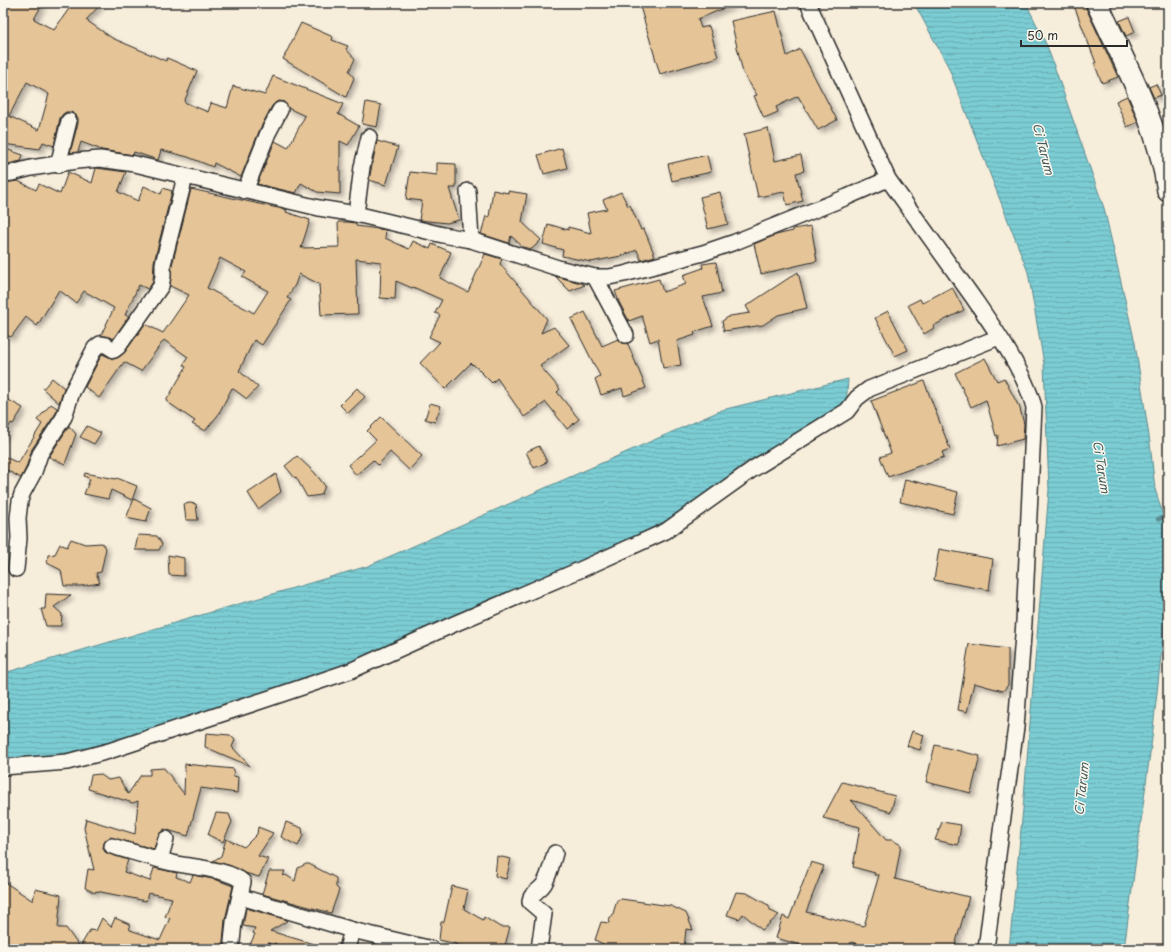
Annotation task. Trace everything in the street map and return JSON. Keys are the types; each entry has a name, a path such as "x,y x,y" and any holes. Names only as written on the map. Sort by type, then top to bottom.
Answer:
{"main road":[{"path":"1097,3 1147,113 1165,171 1168,191"}],"street":[{"path":"808,3 888,179 957,275 999,337 1024,380 1034,407 1024,615 1016,727 986,949"},
{"path":"245,191 268,133 280,110"},
{"path":"58,165 69,121"},
{"path":"356,214 362,167 369,137"},
{"path":"3,174 76,161 100,159 135,164 319,208 356,214 443,235 471,240 558,268 595,277 609,277 624,274 703,253 734,242 888,179"},
{"path":"16,568 19,538 18,518 22,494 34,472 40,454 64,417 72,392 95,348 100,344 106,345 114,350 118,347 161,286 163,264 185,177"},
{"path":"468,191 471,240"},
{"path":"595,277 626,335"},
{"path":"3,767 67,762 109,750 350,671 666,531 753,469 847,411 857,398 870,388 999,337"},
{"path":"160,859 166,839"},
{"path":"112,846 238,877 243,882 241,897 234,922 232,942"},
{"path":"539,949 544,914 530,902 530,899 533,894 544,884 555,853"},
{"path":"241,897 352,930 432,949"},
{"path":"347,949 352,930"}],"water":[{"name":"Ci Tarum","path":"914,3 1026,3 1047,46 1104,208 1135,343 1150,443 1155,489 1168,531 1168,592 1152,738 1124,949 1009,949 1023,809 1049,490 1044,364 1028,272 948,66"},
{"path":"848,379 846,406 745,463 692,506 640,535 310,681 234,700 120,741 57,758 3,762 3,673 368,566 722,410"}],"building":[{"path":"3,3 43,3 34,19 54,30 73,3 102,3 86,20 112,38 166,61 167,58 197,71 184,102 208,112 211,103 227,108 233,86 265,95 273,76 343,104 338,114 359,126 348,145 340,141 340,194 317,192 301,183 296,193 257,184 275,141 288,148 305,116 288,108 284,102 280,101 276,102 272,106 260,129 241,177 214,163 213,167 188,157 161,150 158,160 134,152 133,155 102,150 81,142 78,152 70,153 78,123 78,118 71,112 66,112 60,118 54,146 43,142 40,149 3,144","holes":["27,82 49,94 39,130 9,116"]},
{"path":"639,3 737,3 698,19 701,28 709,26 718,57 660,74"},
{"path":"1073,3 1085,3 1118,77 1102,83"},
{"path":"776,11 787,56 800,49 837,120 818,130 798,96 776,107 778,112 764,118 754,96 757,95 743,73 731,21"},
{"path":"1129,17 1135,32 1126,36 1119,21"},
{"path":"301,23 333,37 332,40 348,46 346,49 355,59 349,71 354,78 346,97 283,59"},
{"path":"1156,84 1161,95 1154,98 1149,87"},
{"path":"1127,96 1138,122 1127,127 1116,101"},
{"path":"366,102 381,105 377,127 362,124"},
{"path":"768,128 775,161 801,155 804,171 796,173 803,201 787,205 784,192 758,197 744,134"},
{"path":"377,141 398,147 386,185 369,180"},
{"path":"3,148 23,155 21,161 3,165"},
{"path":"562,148 567,168 544,174 538,155"},
{"path":"707,155 711,172 672,181 668,164"},
{"path":"437,163 456,164 456,188 449,188 459,220 447,223 419,220 422,201 406,199 410,172 437,175"},
{"path":"96,168 126,172 118,192 138,201 144,186 161,194 163,188 172,191 154,262 153,282 148,289 139,285 125,315 129,316 113,339 101,335 114,308 84,291 76,303 59,290 37,326 26,317 11,337 3,334 3,183 18,181 36,190 39,184 60,194 68,172 92,183"},
{"path":"191,189 287,210 286,212 310,220 301,248 339,247 338,222 356,223 356,226 386,230 385,238 409,249 413,241 430,249 432,244 451,252 440,278 468,292 485,254 502,259 500,264 547,319 541,333 554,327 569,345 540,366 560,389 557,392 579,419 567,429 546,402 524,417 497,378 492,383 471,363 445,389 420,363 440,342 429,337 440,315 435,313 442,300 396,281 395,299 380,298 381,262 356,259 358,314 321,315 319,284 299,274 295,285 287,298 291,300 262,345 254,340 239,371 258,387 247,399 232,388 218,415 205,431 192,424 195,421 166,401 186,367 183,365 188,357 164,340 141,371 124,362 99,398 85,387 102,354 114,359 119,357 125,352 145,324 163,333 189,295 170,286 172,265","holes":["220,258 246,272 242,277 268,291 254,313 207,288"]},
{"path":"493,190 508,193 508,191 527,194 522,222 541,240 532,249 523,247 511,236 509,243 481,234 486,216 489,217"},
{"path":"621,192 628,206 630,205 641,230 644,229 655,256 641,260 637,250 621,256 591,262 562,256 563,250 543,244 548,224 568,230 568,227 591,233 587,213 607,209 603,200"},
{"path":"720,192 728,224 708,229 700,197"},
{"path":"811,226 817,261 761,274 754,244 776,235 793,231 793,229"},
{"path":"716,262 722,293 703,297 713,326 694,332 695,335 677,341 681,365 663,368 658,339 650,342 642,316 629,321 615,291 659,279 663,292 686,284 683,275 703,268 702,264"},
{"path":"798,272 807,308 778,315 763,325 724,331 722,321 730,316 750,313 746,306"},
{"path":"555,276 581,283 585,285 570,291"},
{"path":"952,287 964,310 933,326 934,328 924,334 908,305 920,299 922,303"},
{"path":"888,311 908,350 895,356 875,318"},
{"path":"585,312 602,346 618,339 622,343 628,344 646,388 624,396 622,388 601,395 595,379 600,376 571,319"},
{"path":"985,358 997,381 1004,378 1019,405 1024,424 1023,439 997,446 998,435 996,436 986,400 971,407 955,373"},
{"path":"52,378 64,388 59,403 43,389"},
{"path":"924,381 950,449 942,452 944,457 888,477 880,457 891,453 871,401"},
{"path":"357,388 365,397 348,413 340,405"},
{"path":"3,397 23,408 13,424 11,423 3,438"},
{"path":"430,403 441,406 435,422 425,419"},
{"path":"51,404 57,408 56,413 32,449 21,478 3,468 3,456 18,463 42,424 37,420"},
{"path":"381,417 422,456 409,470 390,452 378,465 373,460 356,475 348,465 376,440 367,431"},
{"path":"69,426 76,434 65,464 49,457"},
{"path":"87,426 101,433 94,444 80,437"},
{"path":"539,446 547,462 534,468 526,452"},
{"path":"297,456 315,473 325,486 321,495 307,497 296,477 295,478 285,466"},
{"path":"85,473 117,478 137,486 132,500 111,490 108,499 84,494 90,479 84,476"},
{"path":"276,474 281,492 258,509 248,493"},
{"path":"905,479 958,492 953,514 900,502"},
{"path":"134,499 151,508 146,522 126,518"},
{"path":"184,504 196,504 198,520 186,520"},
{"path":"138,535 157,536 162,544 159,550 135,550"},
{"path":"71,539 85,544 102,543 106,548 101,572 96,573 100,583 81,586 64,586 61,570 47,563 48,555 55,554 60,544 67,547"},
{"path":"939,549 993,559 989,590 934,580"},
{"path":"168,555 184,558 184,576 169,575"},
{"path":"46,594 71,595 54,607 62,614 61,626 46,626 41,609 45,609"},
{"path":"969,644 1008,649 1008,685 1003,691 974,683 967,712 958,710"},
{"path":"912,731 924,735 920,750 907,746"},
{"path":"206,733 230,735 235,740 232,747 250,766 205,747"},
{"path":"935,745 980,756 971,793 926,782"},
{"path":"185,764 234,769 233,776 238,777 237,793 201,788 188,836 164,829 158,836 154,849 110,837 104,843 103,848 105,852 109,854 128,860 124,872 150,881 154,868 177,873 176,877 190,882 193,875 217,880 233,886 225,920 223,941 220,949 94,949 81,945 90,930 96,931 102,918 111,927 115,918 129,924 130,930 160,940 170,918 165,917 172,898 148,893 146,901 96,891 95,893 85,888 88,869 94,870 84,828 86,819 135,834 138,801 133,803 88,789 91,775 100,774 108,780 119,778 128,794 141,775 150,775 150,769 164,768 184,794"},
{"path":"842,782 895,796 891,812 851,800 886,840 892,840 901,845 895,879 969,897 954,949 876,949 851,942 848,949 814,949 776,938 783,916 789,919 811,862 824,866 806,912 864,926 879,875 874,875 875,873 853,867 860,827 823,818"},
{"path":"216,813 229,814 232,822 223,842 208,835"},
{"path":"286,822 302,828 303,835 298,846 281,837"},
{"path":"942,822 961,825 958,845 935,840"},
{"path":"258,827 273,833 258,856 268,859 259,877 213,861 221,856 226,839 244,847 257,834"},
{"path":"497,856 511,859 506,879 495,876"},
{"path":"309,864 336,878 336,887 339,890 331,913 262,894 269,871 285,871 283,876 286,875 295,881 298,868"},
{"path":"3,881 33,901 35,889 61,895 58,928 66,928 81,949 3,949"},
{"path":"452,886 468,890 464,909 483,920 484,917 500,927 510,927 504,949 475,949 439,940 441,922 444,922"},
{"path":"736,892 747,893 768,905 771,911 779,915 762,930 743,914 739,919 727,915"},
{"path":"621,899 671,906 686,913 693,930 686,929 684,949 601,949 605,945 595,940 601,922 609,923 617,900"},
{"path":"246,908 287,920 270,931 320,946 320,949 287,949 274,943 274,945 268,943 265,949 248,949 255,934 253,933 255,928 243,926"}],"waterway":[{"path":"1158,519 1168,517"}]}
